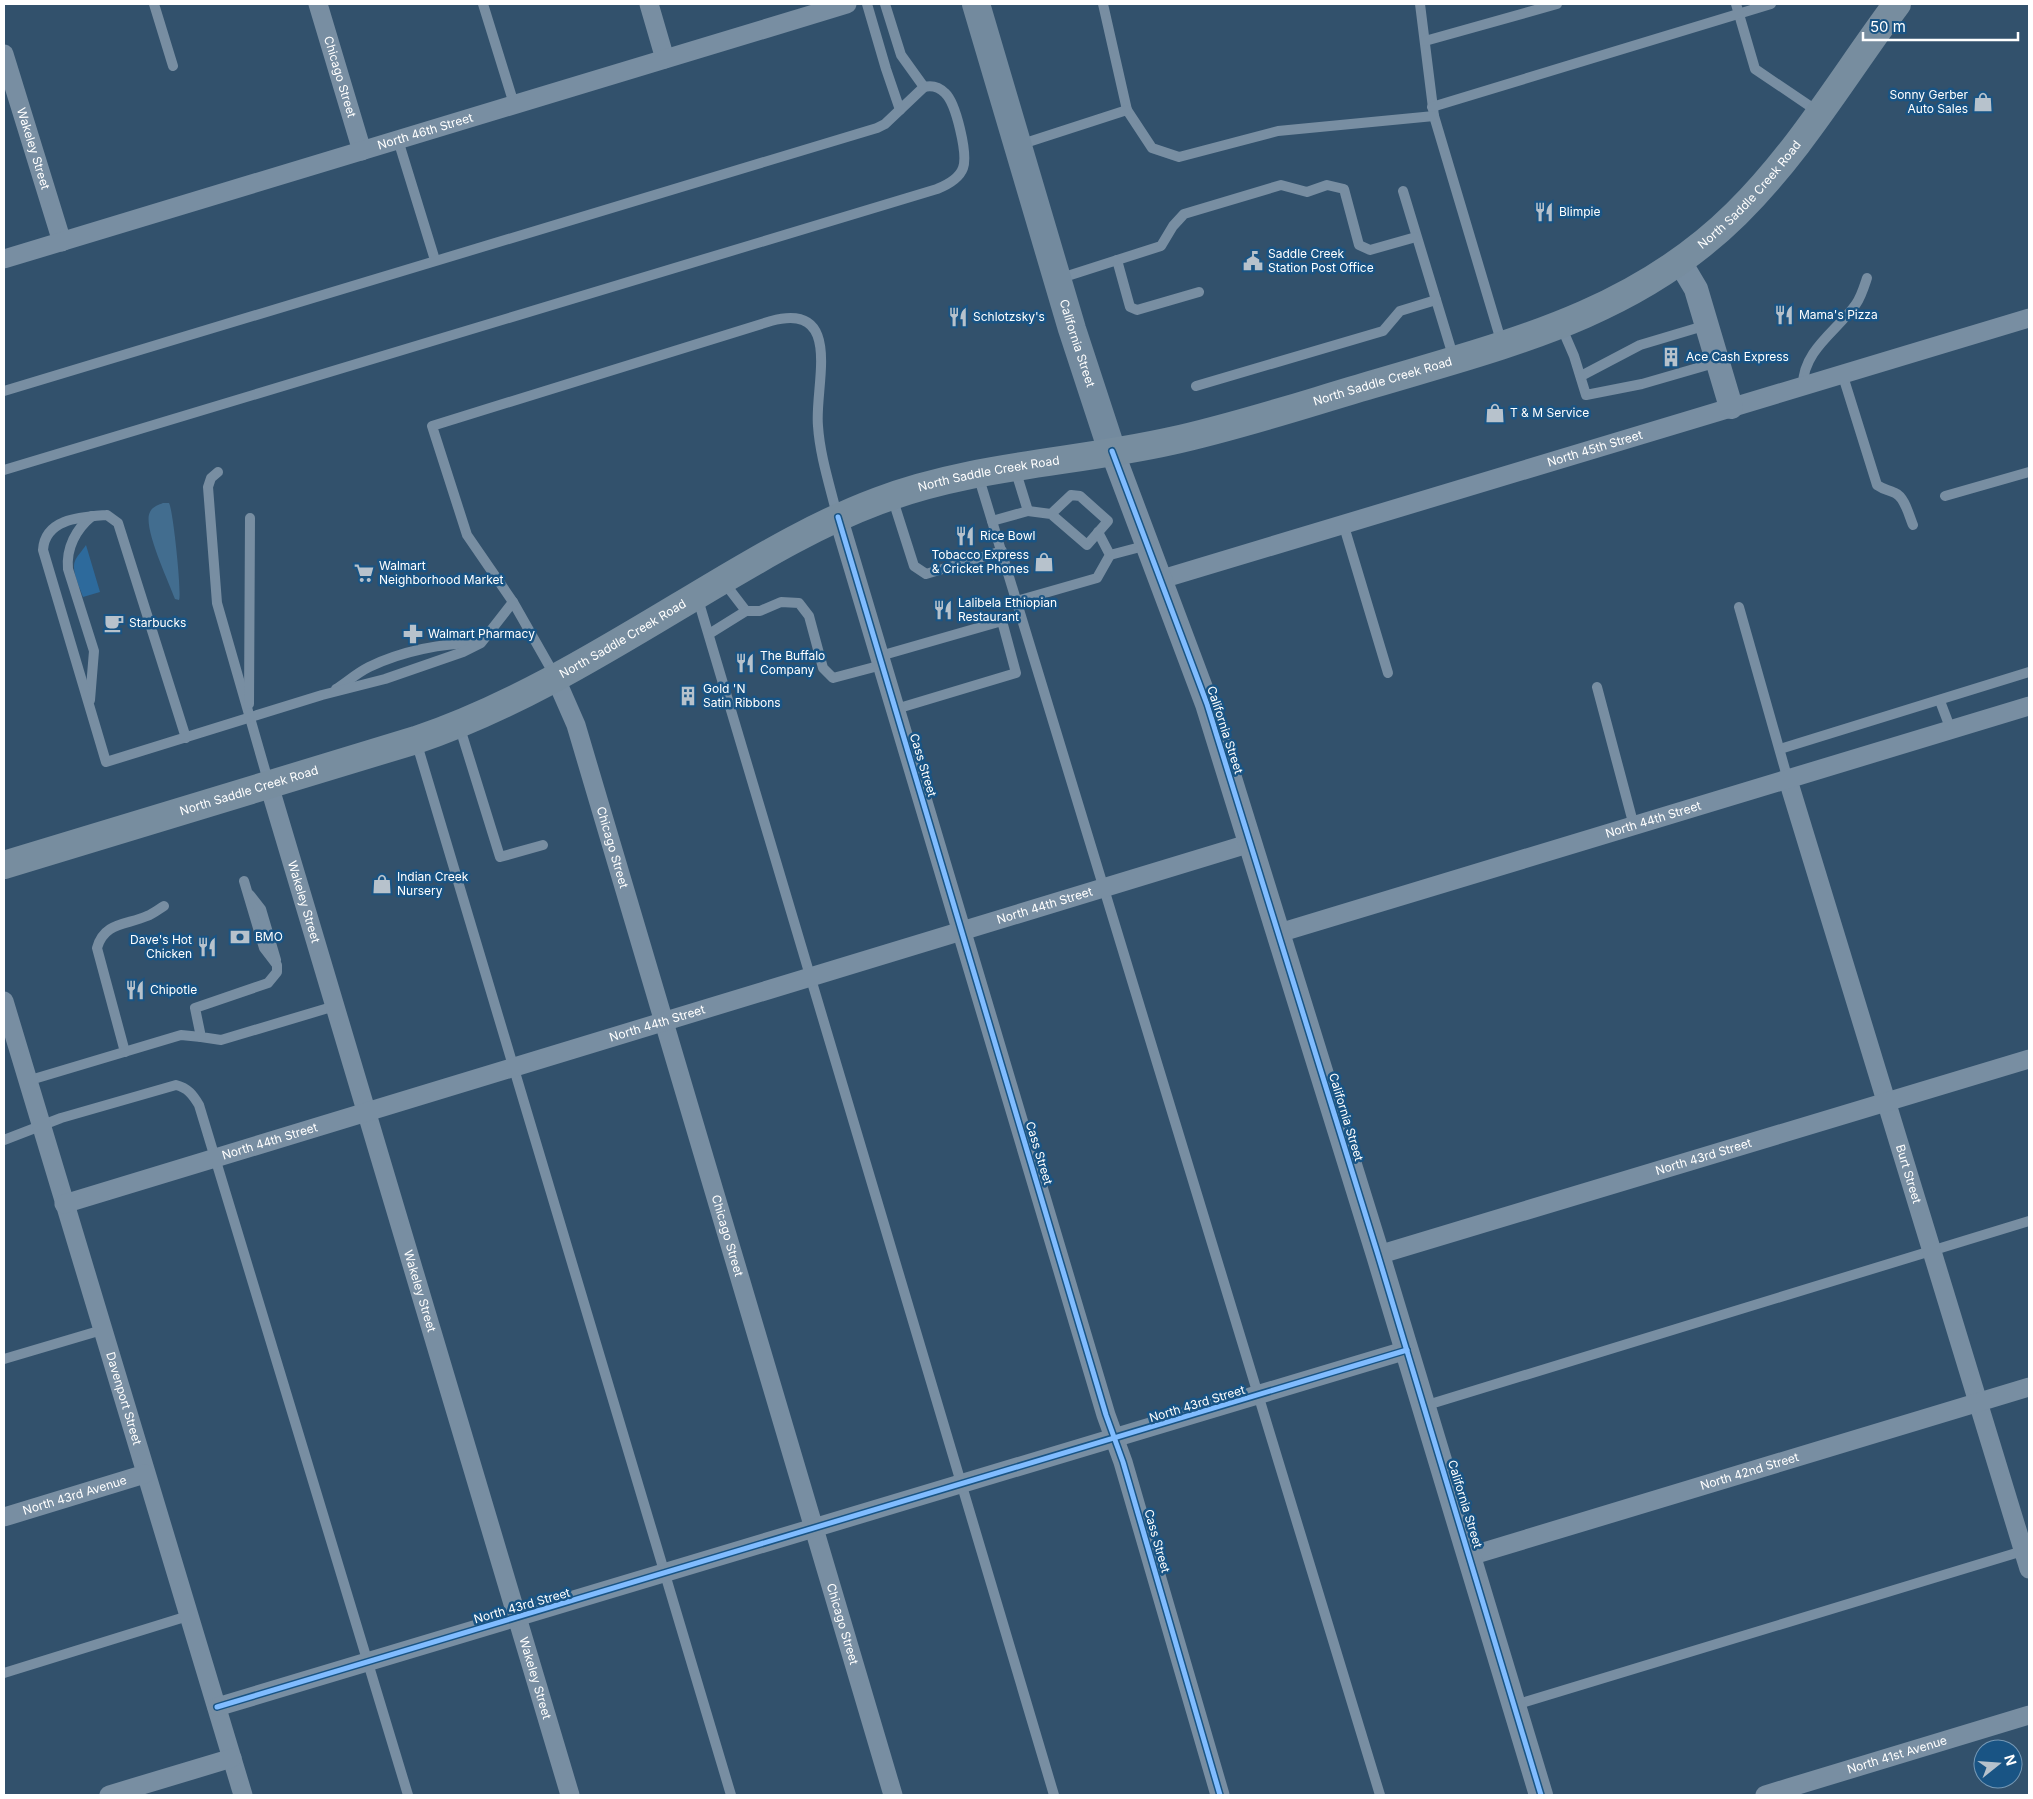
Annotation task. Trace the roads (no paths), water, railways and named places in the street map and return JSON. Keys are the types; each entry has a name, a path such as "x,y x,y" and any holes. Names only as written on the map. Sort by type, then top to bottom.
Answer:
{"main road":[{"name":"California Street","path":"976,4 1057,279 1097,410 1112,452"},
{"name":"North Saddle Creek Road","path":"4,865 416,740 459,724 515,699 555,677 796,538 892,496 977,472 1174,441 1454,360 1560,326 1638,288 1680,262 1714,235 1762,187 1791,153 1897,4"}],"street":[{"name":"Chicago Street","path":"318,4 362,150"},
{"path":"648,4 665,59"},
{"name":"North 46th Street","path":"4,259 847,4"},
{"name":"Wakeley Street","path":"4,54 62,242"},
{"path":"1680,262 1696,289 1731,407"},
{"name":"North 45th Street","path":"1162,579 2029,318"},
{"name":"California Street","path":"1112,452 1162,579 1204,696 1251,843 1470,1556 1541,1795"},
{"name":"Cass Street","path":"838,518 1220,1795"},
{"name":"Chicago Street","path":"555,677 573,717 893,1795"},
{"name":"North 44th Street","path":"1279,933 2029,706"},
{"name":"Burt Street","path":"1788,780 2026,1550 2029,1569"},
{"name":"Wakeley Street","path":"269,785 570,1795"},
{"name":"North 44th Street","path":"64,1204 1251,843"},
{"name":"Davenport Street","path":"4,1001 243,1795"},
{"name":"North 43rd Street","path":"1378,1255 2029,1059"},
{"name":"North 43rd Street","path":"217,1707 815,1530 1407,1350"},
{"name":"North 42nd Street","path":"1470,1556 2029,1387"},
{"name":"North 43rd Avenue","path":"4,1517 145,1474"},
{"name":"North 41st Avenue","path":"1765,1795 2029,1715"},
{"path":"109,1795 232,1758"}],"lane":[{"path":"154,4 173,66"},
{"path":"483,4 514,104"},
{"path":"867,4 888,77 900,110"},
{"path":"885,4 901,55 924,87"},
{"path":"1103,4 1127,110 1152,148 1179,157 1278,131 1433,112 1772,4"},
{"path":"1420,4 1433,112 1502,345"},
{"path":"1425,41 1558,4"},
{"path":"1736,4 1755,68 1820,113"},
{"path":"4,391 877,128 885,124 924,87 937,87 945,92 952,101 964,156 964,167 957,178 937,189 4,470"},
{"path":"1018,145 1127,110"},
{"path":"398,140 435,260"},
{"path":"1057,279 1161,246 1173,226 1184,214 1281,185 1307,192 1328,185 1344,189 1359,245 1370,250 1416,237"},
{"path":"1403,191 1454,360"},
{"path":"1117,260 1130,307 1137,310 1199,292"},
{"path":"1803,385 1803,374 1808,362 1819,345 1857,302 1867,278"},
{"path":"1196,386 1383,331 1400,311 1436,300"},
{"path":"555,677 513,602 467,535 432,426 779,319 799,319 811,327 820,342 821,371 818,426 838,518"},
{"path":"1581,376 1640,345 1707,325"},
{"path":"1560,326 1581,376 1586,395 1642,384 1718,362"},
{"path":"1842,373 1878,485 1887,492 1896,493 1902,499 1913,525"},
{"path":"1014,465 1028,511"},
{"path":"218,472 211,478 208,487 216,594 269,785"},
{"path":"977,472 1380,1795"},
{"path":"1945,496 2029,472"},
{"path":"992,521 1028,511 1051,514 1087,545 1108,521 1080,496 1071,495 1051,514"},
{"path":"892,496 914,566 926,574 1002,551"},
{"path":"89,704 94,651 69,574 67,558 75,534 92,516"},
{"path":"186,738 118,523 107,516 66,520 56,526 44,542 43,550 106,762 186,738 329,694 385,679 456,655 481,643 513,602"},
{"path":"249,718 250,518"},
{"path":"1343,523 1388,673"},
{"path":"1098,532 1110,555"},
{"path":"1017,601 1097,578 1110,555 1148,544"},
{"path":"722,580 746,611"},
{"path":"697,595 1054,1795"},
{"path":"709,634 746,611 760,612 781,602 799,602 809,616 823,668 833,678 881,660 1002,621 1016,673 896,709"},
{"path":"1739,607 1788,780"},
{"path":"329,694 365,670 382,662 437,646 481,643"},
{"path":"1780,749 2029,672"},
{"path":"1597,687 1634,826"},
{"path":"1940,701 1951,730"},
{"path":"459,724 500,857 543,845"},
{"path":"416,740 731,1795"},
{"path":"201,1037 194,1008 268,982 277,972 277,965 264,948 244,880"},
{"path":"125,1052 96,948 102,934 109,928 149,916 164,906"},
{"path":"27,1081 181,1036 221,1040 335,1006"},
{"path":"4,1140 41,1126 176,1085 183,1087 192,1094 199,1105 408,1795"},
{"path":"1424,1406 2029,1221"},
{"path":"4,1359 102,1330"},
{"path":"1515,1705 2026,1550"},
{"path":"4,1672 188,1616"}],"place":[{"name":"Sonny Gerber Auto Sales","path":"1983,102"},
{"name":"Blimpie","path":"1544,212"},
{"name":"Saddle Creek Station Post Office","path":"1253,261"},
{"name":"Mama's Pizza","path":"1784,315"},
{"name":"Schlotzsky's","path":"958,317"},
{"name":"Ace Cash Express","path":"1671,357"},
{"name":"T & M Service","path":"1495,413"},
{"name":"Rice Bowl","path":"965,536"},
{"name":"Tobacco Express & Cricket Phones","path":"1044,562"},
{"name":"Walmart Neighborhood Market","path":"364,573"},
{"name":"Lalibela Ethiopian Restaurant","path":"943,610"},
{"name":"Starbucks","path":"114,623"},
{"name":"Walmart Pharmacy","path":"413,634"},
{"name":"The Buffalo Company","path":"745,663"},
{"name":"Gold 'N Satin Ribbons","path":"688,696"},
{"name":"Indian Creek Nursery","path":"382,884"},
{"name":"BMO","path":"240,937"},
{"name":"Dave's Hot Chicken","path":"207,947"},
{"name":"Chipotle","path":"135,990"}]}
